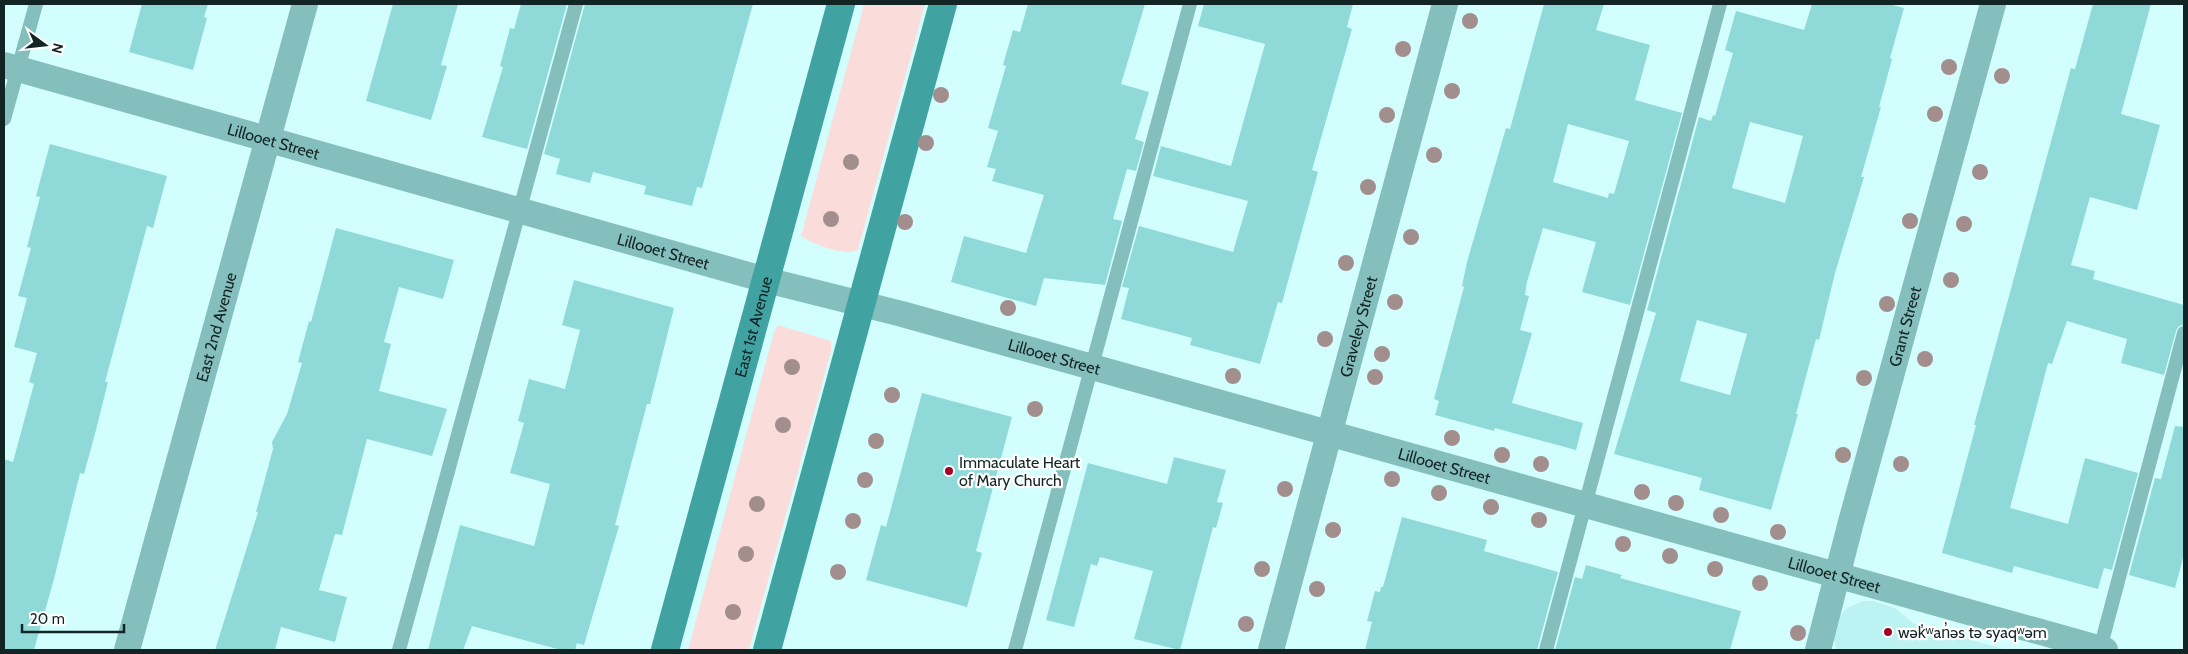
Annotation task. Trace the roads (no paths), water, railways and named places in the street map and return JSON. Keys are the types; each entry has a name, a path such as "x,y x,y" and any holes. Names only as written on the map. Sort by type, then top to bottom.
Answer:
{"main road":[{"name":"East 1st Avenue","path":"664,650 841,4"},
{"path":"767,650 943,4"}],"street":[{"name":"East 2nd Avenue","path":"127,650 304,4"},
{"name":"Graveley Street","path":"1271,650 1445,4"},
{"name":"Grant Street","path":"1818,650 1837,574 1993,4"},
{"name":"Lillooet Street","path":"11,67 766,280 902,314 1837,574 2103,650"}],"lane":[{"path":"4,119 11,67 36,4"},
{"path":"399,650 576,4"},
{"path":"1015,650 1093,368 1190,4"},
{"path":"1546,650 1720,4"},
{"path":"2103,650 2184,333"}],"place":[{"name":"Immaculate Heart of Mary Church","path":"949,471"},
{"name":"wək̓ʷan̓əs tə syaqʷəm","path":"1888,632"}]}
